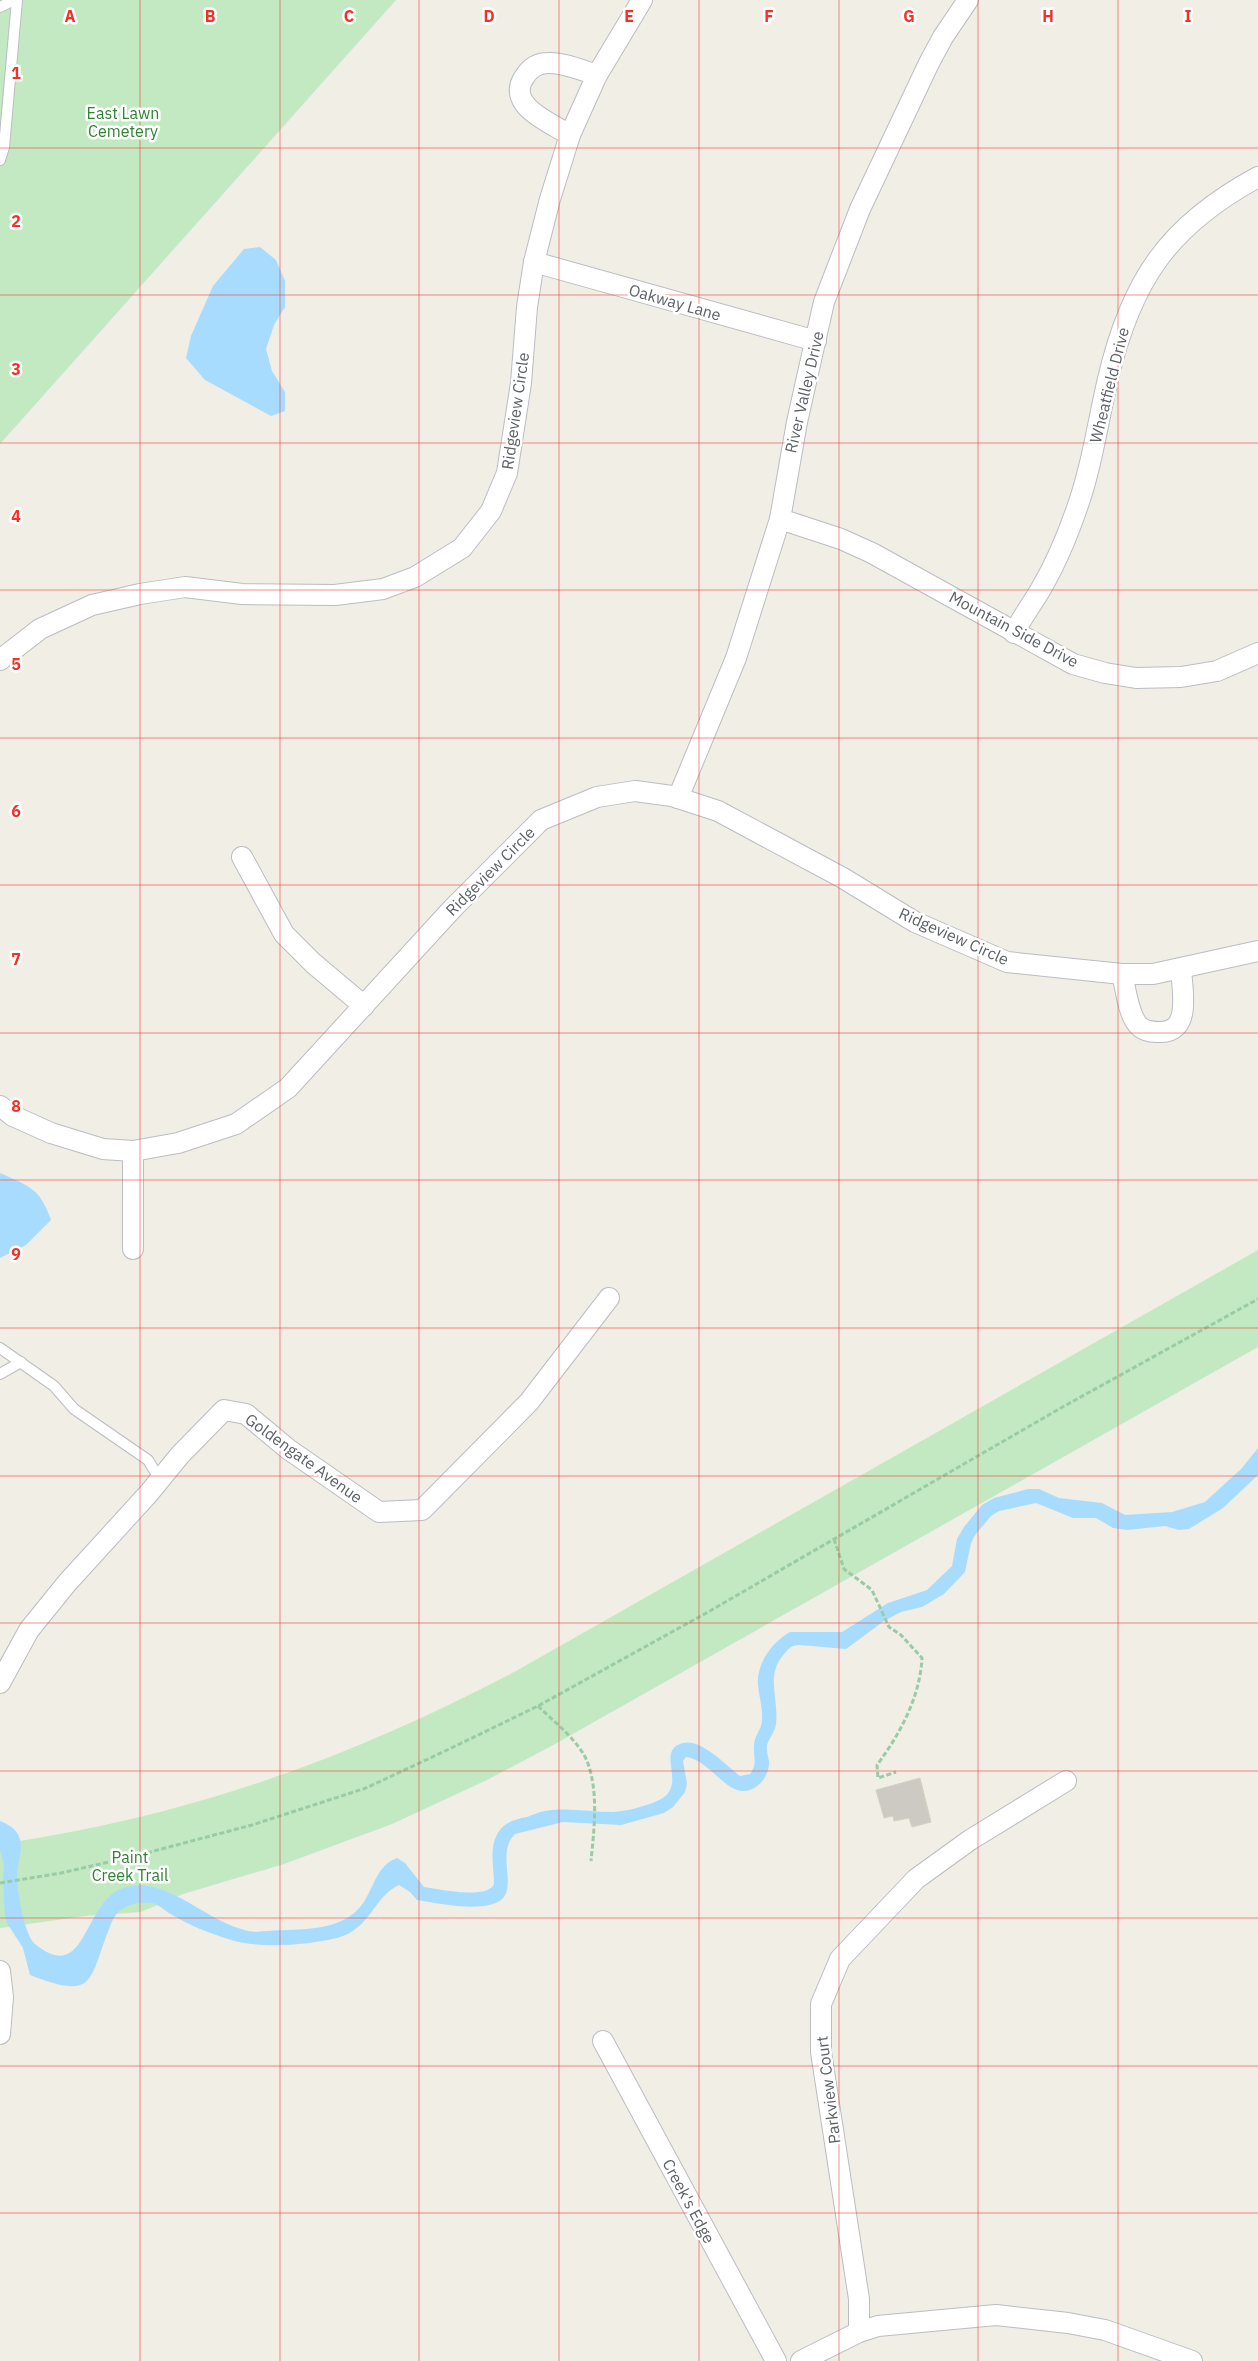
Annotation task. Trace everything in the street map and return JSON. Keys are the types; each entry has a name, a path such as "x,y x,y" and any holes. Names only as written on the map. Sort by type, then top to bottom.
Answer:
{"street":[{"name":"Ridgeview Circle","path":"0,660 40,628 92,605 140,594 185,587 251,594 335,595 383,589 415,577 462,548 491,511 508,473 521,383 527,307 534,262 550,199 570,135 598,75 642,0"},
{"name":"River Valley Drive","path":"678,798 739,649 780,519 796,422 824,302 860,209 929,63 943,37 968,0"},
{"path":"570,135 531,111 521,100 520,88 524,77 534,66 549,63 598,75"},
{"name":"Wheatfield Drive","path":"1014,633 1023,615 1042,587 1077,507 1120,332 1139,288 1171,240 1222,198 1258,177"},
{"name":"Oakway Lane","path":"534,262 816,341"},
{"name":"Mountain Side Drive","path":"780,519 841,539 872,553 1073,664 1136,678 1181,677 1217,671 1258,653"},
{"name":"Ridgeview Circle","path":"0,1106 13,1116 52,1133 104,1149 133,1151 178,1143 236,1124 288,1088 453,908 541,820 597,797 635,791 678,798 718,811 843,878 915,922 1007,962 1122,974 1153,974 1181,970 1258,950"},
{"path":"242,857 284,934 312,963 364,1006"},
{"path":"1122,974 1131,1010 1139,1026 1151,1032 1165,1032 1177,1024 1184,1009 1181,970"},
{"path":"133,1151 133,1248"},
{"name":"Goldengate Avenue","path":"0,1683 28,1630 180,1455 224,1410 246,1414 288,1449 379,1512 422,1510 529,1402 609,1298"},
{"name":"Parkview Court","path":"859,2332 860,2300 821,2052 821,2004 840,1959 921,1875 970,1840 1066,1781"},
{"path":"0,1971 3,1997 0,2034"},
{"name":"Creek's Edge","path":"603,2041 776,2361"},
{"path":"801,2361 859,2332 878,2326 996,2315 1068,2323 1105,2330 1192,2361"}],"lane":[{"path":"0,6 15,0 4,147 0,160"},
{"path":"0,1348 54,1386 74,1408 148,1460 160,1480"},
{"path":"0,1374 21,1362"}],"path":[{"path":"0,1883 61,1873 252,1825 366,1788 538,1706 708,1612 1059,1409 1258,1299"},
{"path":"834,1539 844,1569 872,1590 889,1627 901,1635 922,1658 915,1695 892,1744 877,1765 878,1778 896,1772"},
{"path":"538,1706 569,1737 586,1761 594,1796 592,1862"}],"green space":[{"name":"East Lawn Cemetery","path":"0,0 396,0 0,444"},
{"name":"Paint Creek Trail","path":"1258,1250 1258,1347 555,1744 487,1780 392,1824 284,1864 183,1894 141,1912 85,1916 0,1928 0,1844 136,1818 202,1801 328,1757 453,1703 516,1671"}],"water":[{"path":"260,247 276,260 285,281 285,307 274,325 266,349 272,371 285,392 285,411 271,416 205,380 186,358 191,336 213,286 244,249"},
{"path":"0,1173 19,1181 38,1194 51,1220 26,1245 0,1258"},
{"path":"1258,1448 1258,1475 1223,1508 1189,1529 1179,1530 1165,1526 1127,1530 1113,1528 1096,1518 1073,1518 1036,1503 999,1511 991,1516 975,1535 971,1543 965,1572 944,1594 922,1607 901,1612 884,1621 846,1649 800,1645 793,1646 786,1652 778,1662 775,1671 776,1724 767,1745 768,1771 755,1788 745,1791 730,1787 702,1763 686,1757 683,1761 687,1784 685,1792 673,1807 664,1813 621,1825 563,1822 515,1834 509,1842 507,1851 507,1891 504,1897 497,1902 476,1907 417,1900 410,1892 399,1885 390,1890 365,1920 348,1934 312,1943 284,1945 242,1943 231,1940 191,1925 152,1903 135,1903 116,1914 92,1974 86,1982 78,1986 67,1986 30,1975 23,1948 7,1923 3,1880 4,1865 0,1850 0,1821 17,1832 20,1839 17,1885 28,1932 35,1944 52,1954 65,1955 75,1949 99,1909 110,1896 123,1888 140,1885 173,1894 221,1921 238,1928 256,1932 306,1929 331,1925 343,1920 360,1907 383,1868 397,1858 405,1863 424,1887 473,1893 490,1889 494,1884 492,1856 495,1839 500,1829 512,1821 545,1811 613,1812 624,1811 657,1801 667,1795 671,1787 671,1753 675,1747 683,1743 698,1745 706,1749 740,1776 750,1774 755,1763 754,1742 762,1720 758,1677 762,1662 771,1648 790,1632 842,1632 888,1603 927,1590 952,1566 957,1539 964,1527 982,1505 994,1498 1028,1489 1039,1489 1059,1498 1102,1503 1125,1515 1172,1512 1205,1502 1242,1468"}],"building":[{"path":"920,1778 931,1822 912,1827 909,1818 894,1821 893,1816 884,1818 876,1790"}]}
